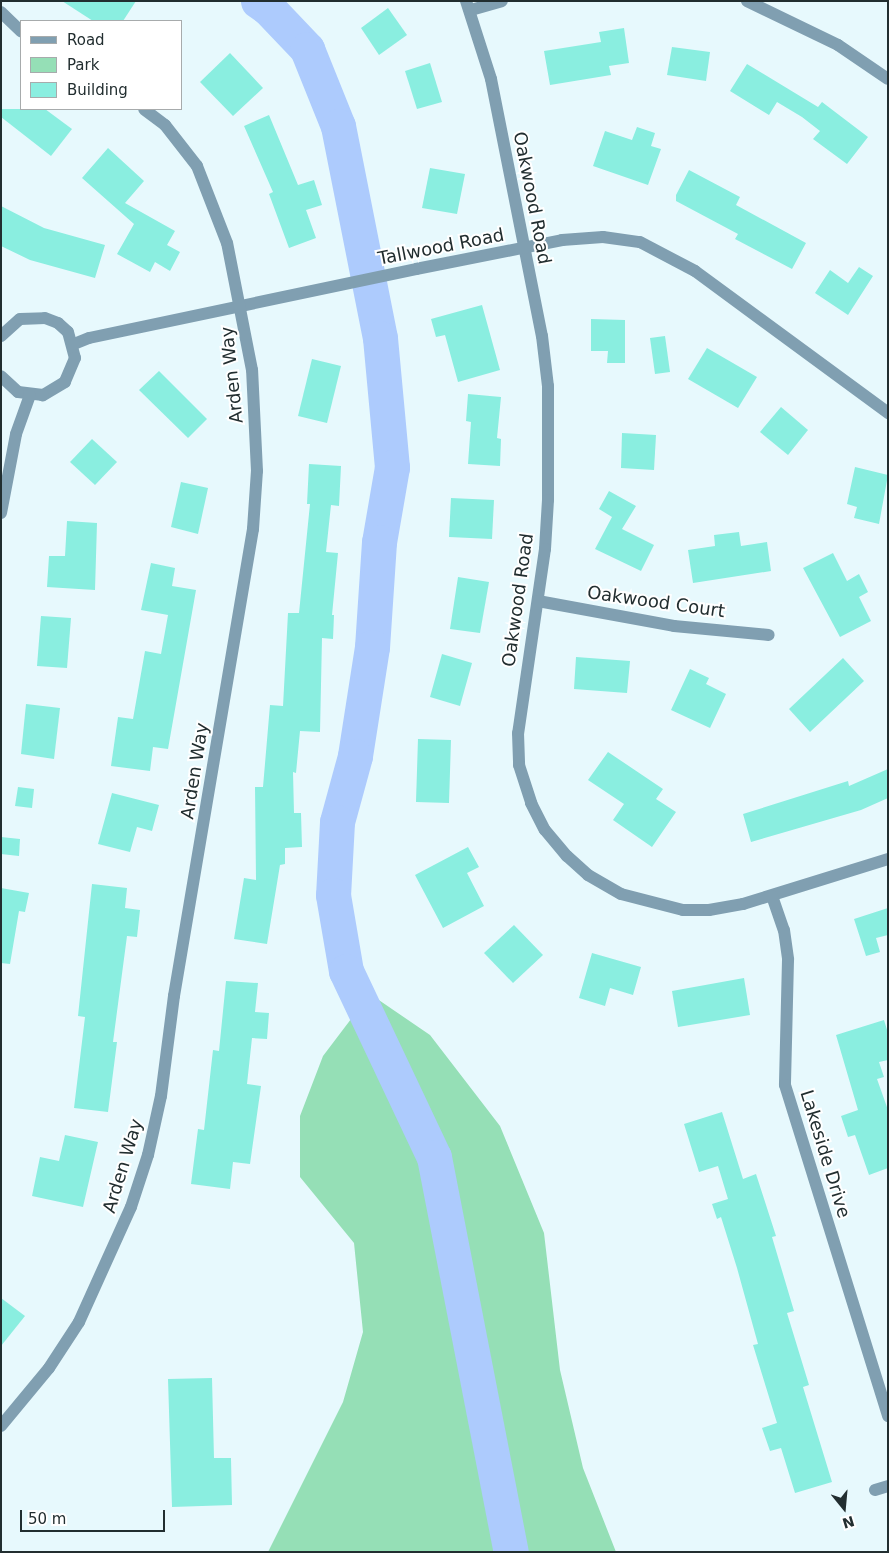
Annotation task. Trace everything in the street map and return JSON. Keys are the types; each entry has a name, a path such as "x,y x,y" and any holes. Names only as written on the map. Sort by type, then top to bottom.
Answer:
{"street":[{"path":"468,6 502,1"},
{"path":"747,1 838,45 888,79"},
{"name":"Oakwood Road","path":"468,6 491,79 542,336 550,420 548,510 538,601 520,716 519,765 530,803 545,830 567,856 588,875 620,894 649,904 709,910 772,896 888,859"},
{"path":"1,12 20,30"},
{"name":"Arden Way","path":"1,1426 49,1368 79,1322 103,1273 131,1207 161,1096 174,996 253,529 257,471 252,370 227,243 196,166 165,125 145,110"},
{"name":"Tallwood Road","path":"74,344 89,338 562,240 603,237 640,242 667,254 888,413"},
{"path":"1,376 18,392 30,395 43,395 65,382 72,371 74,344 58,323 45,318 20,319 4,328"},
{"path":"1,513 16,434 30,395"},
{"name":"Oakwood Court","path":"538,601 674,626 769,634"},
{"name":"Lakeside Drive","path":"772,896 784,930 788,960 785,1085 888,1416"},
{"path":"875,1490 888,1486"}],"green space":[{"path":"370,994 430,1035 500,1126 544,1233 560,1370 583,1468 616,1552 268,1552 343,1402 363,1332 354,1243 300,1177 300,1116 323,1056"}],"building":[{"path":"62,1 136,1 124,20 91,20"},
{"path":"388,8 407,35 379,55 361,28"},
{"path":"624,28 629,63 609,66 611,75 550,85 544,51 601,42 599,32"},
{"path":"672,47 710,52 706,81 667,75"},
{"path":"230,53 263,88 233,116 200,82"},
{"path":"430,63 442,102 417,109 405,71"},
{"path":"747,64 818,107 822,102 868,137 847,164 813,139 820,131 802,117 777,102 769,115 730,91"},
{"path":"1,109 46,110 72,129 51,156 1,117"},
{"path":"269,115 298,185 314,180 322,205 306,210 316,238 289,248 269,194 273,192 244,126"},
{"path":"637,127 655,133 651,146 661,149 648,185 593,166 605,131 632,140"},
{"path":"108,148 144,181 125,203 175,231 167,245 180,252 170,271 155,262 150,272 117,254 134,224 82,178"},
{"path":"430,168 465,174 457,214 422,208"},
{"path":"689,170 740,197 736,205 806,243 792,269 735,239 738,234 676,201 676,195"},
{"path":"1,206 44,228 105,245 95,278 30,260 1,246"},
{"path":"859,267 873,276 848,315 815,293 830,270 848,283"},
{"path":"482,305 500,370 458,382 445,335 436,337 431,319"},
{"path":"591,319 625,320 625,363 607,363 608,351 591,351"},
{"path":"665,336 670,372 655,374 650,338"},
{"path":"707,348 757,377 738,408 688,379"},
{"path":"312,359 341,366 327,423 298,416"},
{"path":"159,371 207,419 188,438 139,390"},
{"path":"468,394 501,397 497,438 501,439 500,466 468,464 471,422 466,421"},
{"path":"781,407 808,430 788,455 760,432"},
{"path":"622,433 656,435 654,470 621,468"},
{"path":"92,439 117,462 95,485 70,462"},
{"path":"309,464 341,466 339,506 331,505 326,552 338,553 332,615 334,615 333,639 322,638 320,732 300,731 296,773 293,772 294,813 301,813 302,847 285,848 285,864 280,865 267,944 234,939 244,878 256,880 255,787 263,787 270,705 283,706 288,613 299,613 310,504 307,504"},
{"path":"855,467 888,475 879,524 854,518 857,507 847,504"},
{"path":"181,482 208,488 198,534 171,527"},
{"path":"609,491 636,506 622,529 654,545 641,571 595,549 612,517 599,509"},
{"path":"451,498 494,500 492,539 449,537"},
{"path":"67,521 97,523 95,590 47,587 49,556 65,556"},
{"path":"739,532 741,546 767,542 771,571 693,583 688,550 715,546 714,535"},
{"path":"833,553 847,581 859,574 868,592 859,597 871,621 840,637 803,568"},
{"path":"151,563 175,568 172,586 196,590 168,749 153,747 150,771 111,766 118,717 133,719 145,651 161,654 168,615 141,610"},
{"path":"458,577 489,582 480,633 450,629"},
{"path":"41,616 71,618 67,668 37,666"},
{"path":"442,654 472,663 460,706 430,697"},
{"path":"576,657 630,661 627,693 574,689"},
{"path":"843,658 864,681 810,732 789,709"},
{"path":"690,669 709,678 706,684 726,694 710,728 671,710"},
{"path":"26,704 60,708 54,759 21,754"},
{"path":"418,739 451,740 449,803 416,802"},
{"path":"608,752 663,789 656,799 676,812 652,847 613,820 624,804 588,780"},
{"path":"888,769 888,798 861,810 751,842 743,814 848,781 849,786"},
{"path":"18,787 34,789 32,808 15,806"},
{"path":"112,793 159,805 152,831 137,827 130,852 98,844"},
{"path":"1,837 20,839 19,856 1,854"},
{"path":"468,847 479,867 467,873 484,906 443,928 415,875"},
{"path":"92,884 127,888 125,908 140,910 137,937 127,936 113,1042 117,1042 108,1112 74,1108 85,1017 78,1016"},
{"path":"1,888 29,893 25,912 19,911 10,964 1,963"},
{"path":"888,908 888,935 876,938 880,952 866,956 854,919"},
{"path":"514,925 543,955 513,983 484,953"},
{"path":"592,953 641,967 633,995 610,988 605,1006 579,998"},
{"path":"744,978 750,1015 678,1027 672,991"},
{"path":"226,981 258,983 255,1012 269,1013 267,1039 252,1038 247,1084 261,1086 250,1164 233,1162 230,1189 191,1184 198,1129 204,1130 213,1050 219,1051"},
{"path":"884,1020 888,1033 888,1060 879,1062 884,1077 877,1079 888,1110 888,1168 869,1175 855,1135 848,1137 841,1116 858,1110 836,1035"},
{"path":"722,1112 743,1179 756,1174 776,1236 772,1237 794,1311 787,1313 809,1385 803,1387 832,1482 795,1493 781,1448 770,1451 762,1428 777,1423 753,1345 758,1344 737,1268 721,1217 717,1219 712,1204 728,1199 718,1166 699,1172 684,1124"},
{"path":"65,1135 98,1142 83,1207 32,1196 40,1157 59,1161"},
{"path":"1,1298 25,1316 1,1346"},
{"path":"212,1378 214,1458 231,1458 232,1505 172,1507 168,1379"}],"waterway":[{"path":"258,1 268,8 307,49 338,126 380,338 392,467 379,542 372,647 355,756 337,822 333,895 346,971 434,1157 511,1552"}]}
